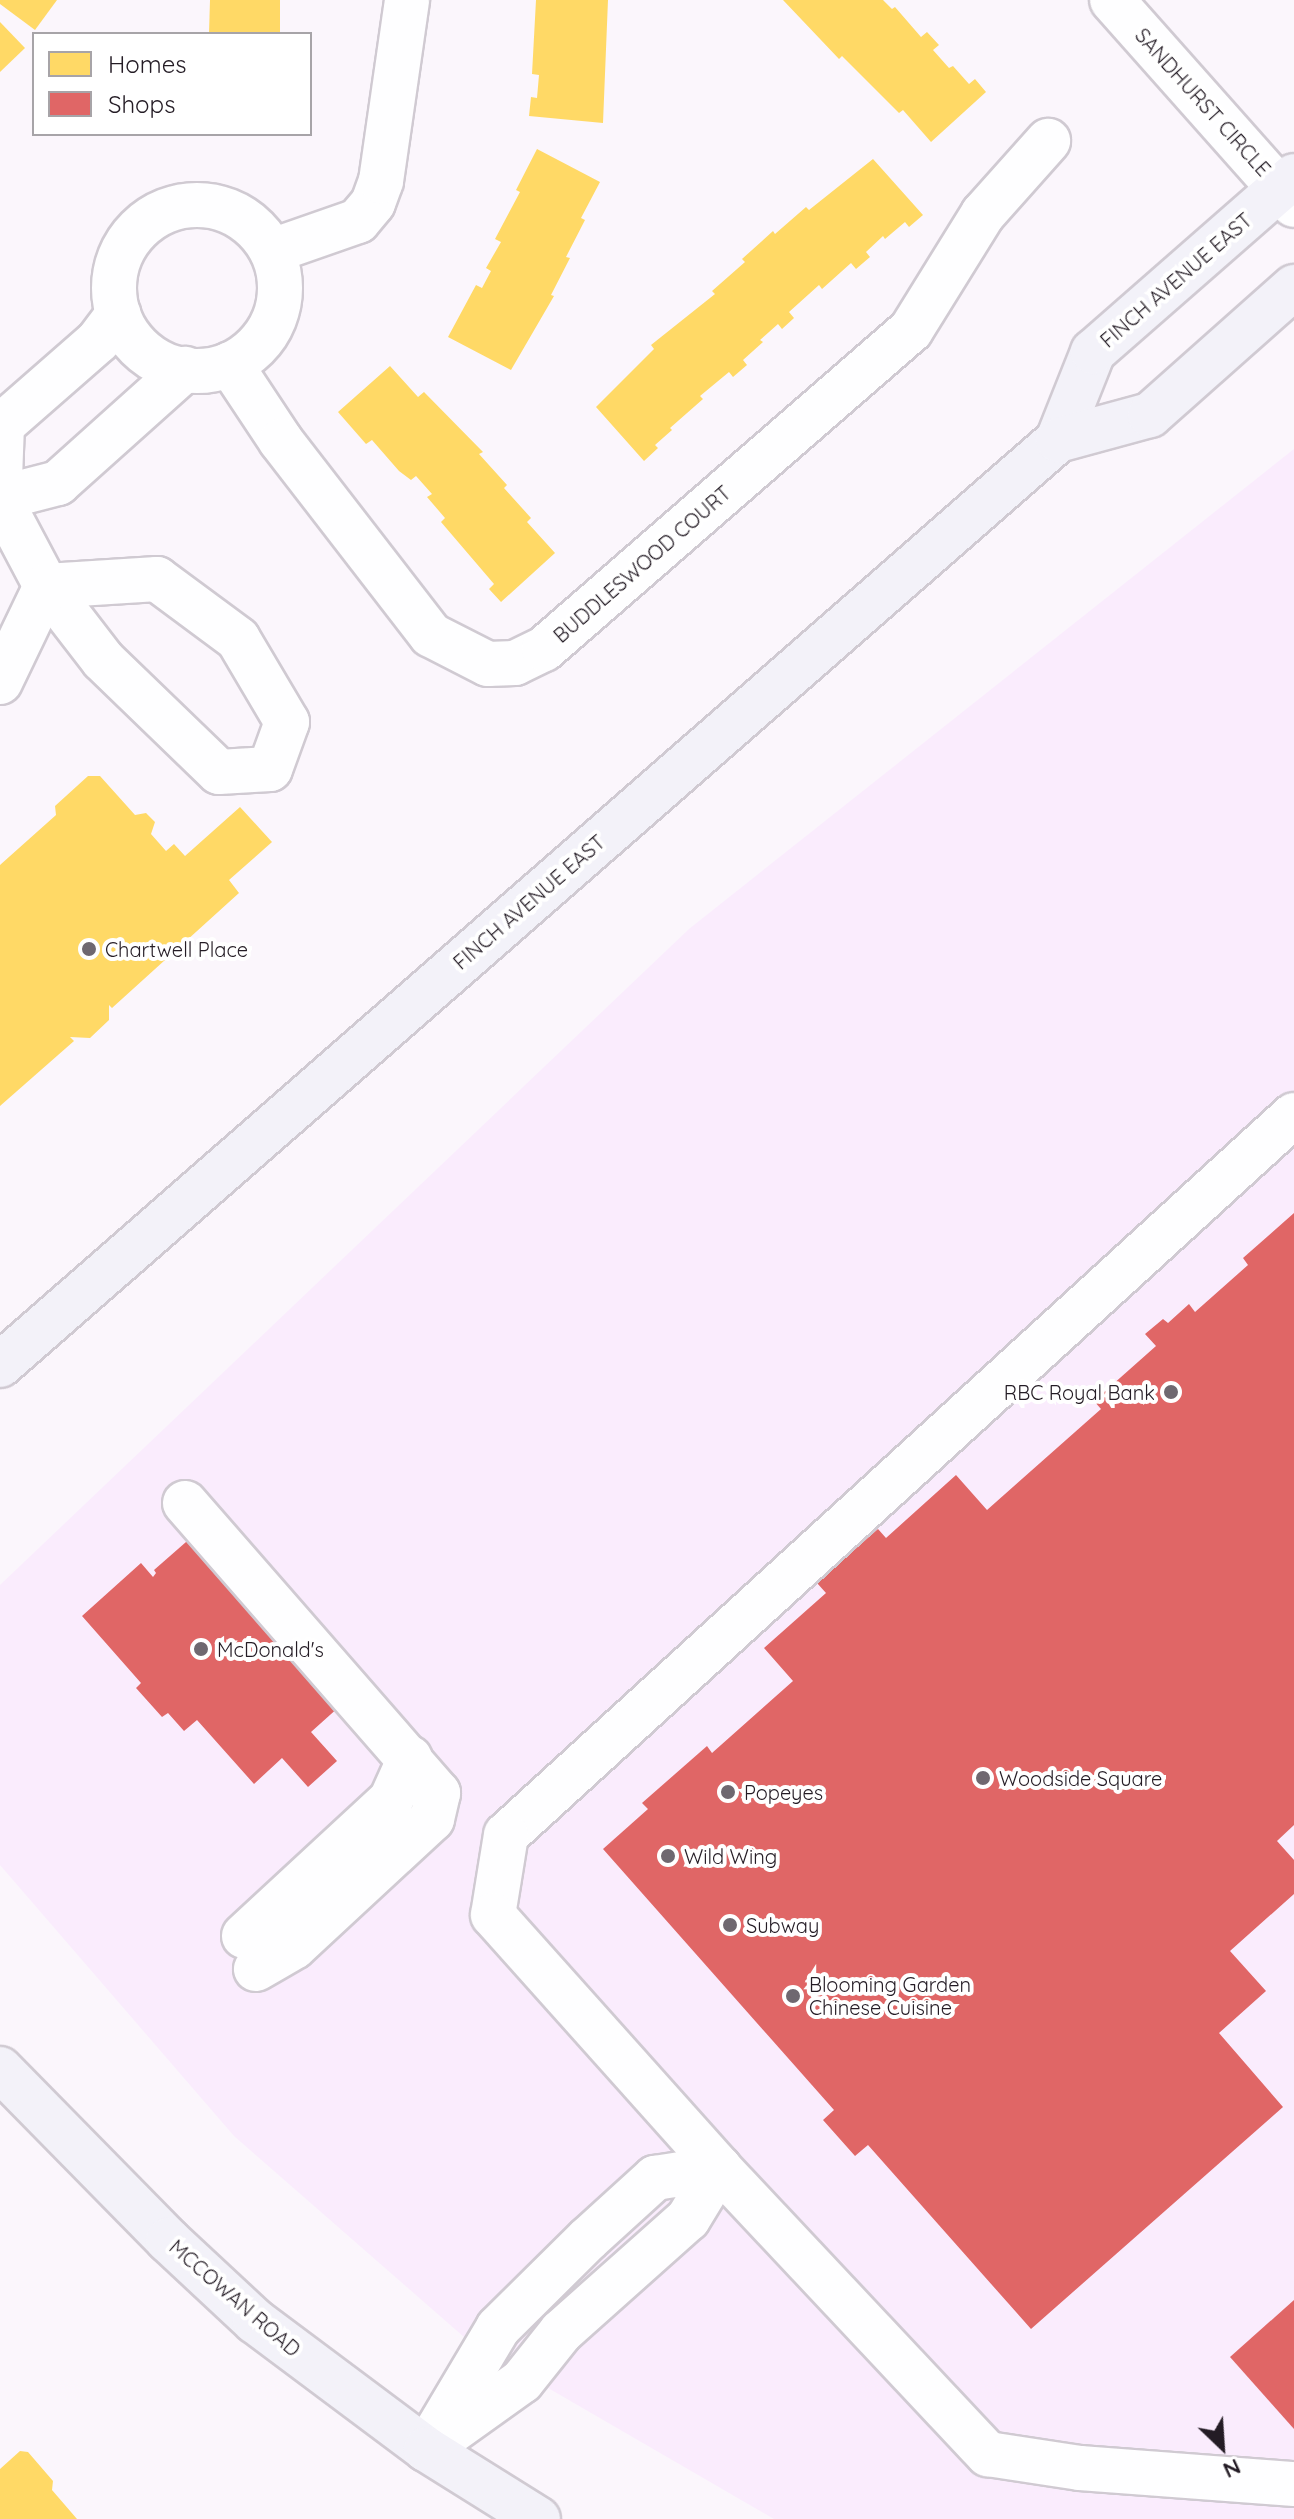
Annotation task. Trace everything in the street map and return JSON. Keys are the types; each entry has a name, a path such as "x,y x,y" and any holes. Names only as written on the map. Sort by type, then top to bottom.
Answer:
{"main road":[{"name":"FINCH AVENUE EAST","path":"1058,440 1093,352 1289,190"},
{"name":"FINCH AVENUE EAST","path":"0,1365 1058,440 1150,415 1294,287"},
{"name":"MCCOWAN ROAD","path":"0,2069 168,2240 255,2321 426,2449 538,2519"}],"street":[{"path":"272,251 358,221 373,203 381,181 407,0"},
{"name":"SANDHURST CIRCLE","path":"1112,0 1289,190"},
{"name":"BUDDLESWOOD COURT","path":"230,364 281,441 431,635 488,664 515,663 544,649 911,330 983,214 1048,141"},
{"path":"207,205 233,213 256,228 272,251 280,277 279,304 269,328 252,349 230,364 208,370 185,369 163,363 144,352 128,334 118,314 113,287 119,260 132,235 153,217 179,206 207,205"},
{"path":"0,479 2,425 98,341 118,314"},
{"path":"46,586 157,579 238,639 287,722 270,769 219,772 103,660 46,586 0,499 58,483 185,369"},
{"path":"0,682 46,586"},
{"path":"1294,1115 506,1835 493,1915 719,2168 988,2454 1080,2468 1294,2484"},
{"path":"185,1503 410,1758 391,1800 250,1952"},
{"path":"426,2449 522,2381 561,2332 688,2219 719,2168"}],"shaded area":[{"path":"1294,449 1294,2519 774,2519 472,2344 234,2136 0,1865 0,1585 689,929"}],"building: Homes":[{"path":"0,0 57,0 35,30 0,4"},
{"path":"210,0 280,0 280,32 209,32"},
{"path":"536,0 608,0 603,123 529,116 531,97 537,98 539,75 532,74"},
{"path":"783,0 883,0 892,9 895,7 921,37 927,32 939,45 933,50 949,68 953,66 969,84 975,79 986,92 931,142 903,110 899,113 842,56 839,59"},
{"path":"0,22 25,48 0,72"},
{"path":"537,149 600,182 581,218 585,220 566,257 570,258 551,295 554,296 511,370 448,337 476,285 482,288 491,271 486,268 501,242 495,239 520,192 516,190"},
{"path":"873,159 923,215 909,227 905,222 885,239 883,236 866,252 870,257 856,269 851,263 822,289 819,285 789,312 794,318 782,329 778,324 760,340 763,342 743,360 747,365 733,377 729,372 700,396 703,399 670,428 672,430 655,445 658,448 644,461 596,407 654,349 651,345 715,294 712,291 745,262 742,259 773,231 775,234 806,207 809,210"},
{"path":"390,366 418,397 424,392 483,452 479,454 531,518 527,522 555,553 501,602 489,589 494,584 441,522 445,518 427,497 432,494 416,476 411,480 399,471 372,440 366,444 338,412"},
{"name":"Chartwell Place","path":"88,776 100,776 135,815 146,813 155,822 151,834 166,851 174,844 185,856 240,807 272,842 229,880 239,893 112,1008 109,1005 109,1020 90,1038 70,1037 74,1041 0,1106 0,865 56,815 55,806"},
{"path":"20,2451 28,2452 53,2481 52,2490 77,2519 0,2519 0,2469"}],"building: Shops":[{"name":"Woodside Square","path":"1294,1213 1294,1825 1277,1841 1294,1860 1294,1894 1230,1951 1266,1991 1219,2033 1283,2107 1031,2329 868,2145 855,2156 823,2120 834,2110 603,1849 648,1809 642,1803 707,1746 712,1753 793,1681 764,1648 826,1593 817,1583 878,1529 886,1538 956,1475 987,1510 1101,1409 1094,1401 1156,1346 1145,1334 1163,1319 1168,1323 1189,1304 1195,1312 1248,1265 1243,1258"},
{"name":"McDonald's","path":"194,1535 340,1706 311,1732 337,1761 308,1787 282,1758 254,1784 197,1720 184,1731 168,1713 162,1717 136,1688 141,1683 82,1616 141,1563 153,1577 156,1573 154,1570"},
{"path":"1294,2300 1294,2429 1230,2357"}],"place":[{"name":"Chartwell Place","path":"89,949"},
{"name":"RBC Royal Bank","path":"1171,1392"},
{"name":"McDonald's","path":"201,1649"},
{"name":"Woodside Square","path":"983,1778"},
{"name":"Popeyes","path":"728,1792"},
{"name":"Wild Wing","path":"668,1856"},
{"name":"Subway","path":"730,1925"},
{"name":"Blooming Garden Chinese Cuisine","path":"793,1996"}]}
